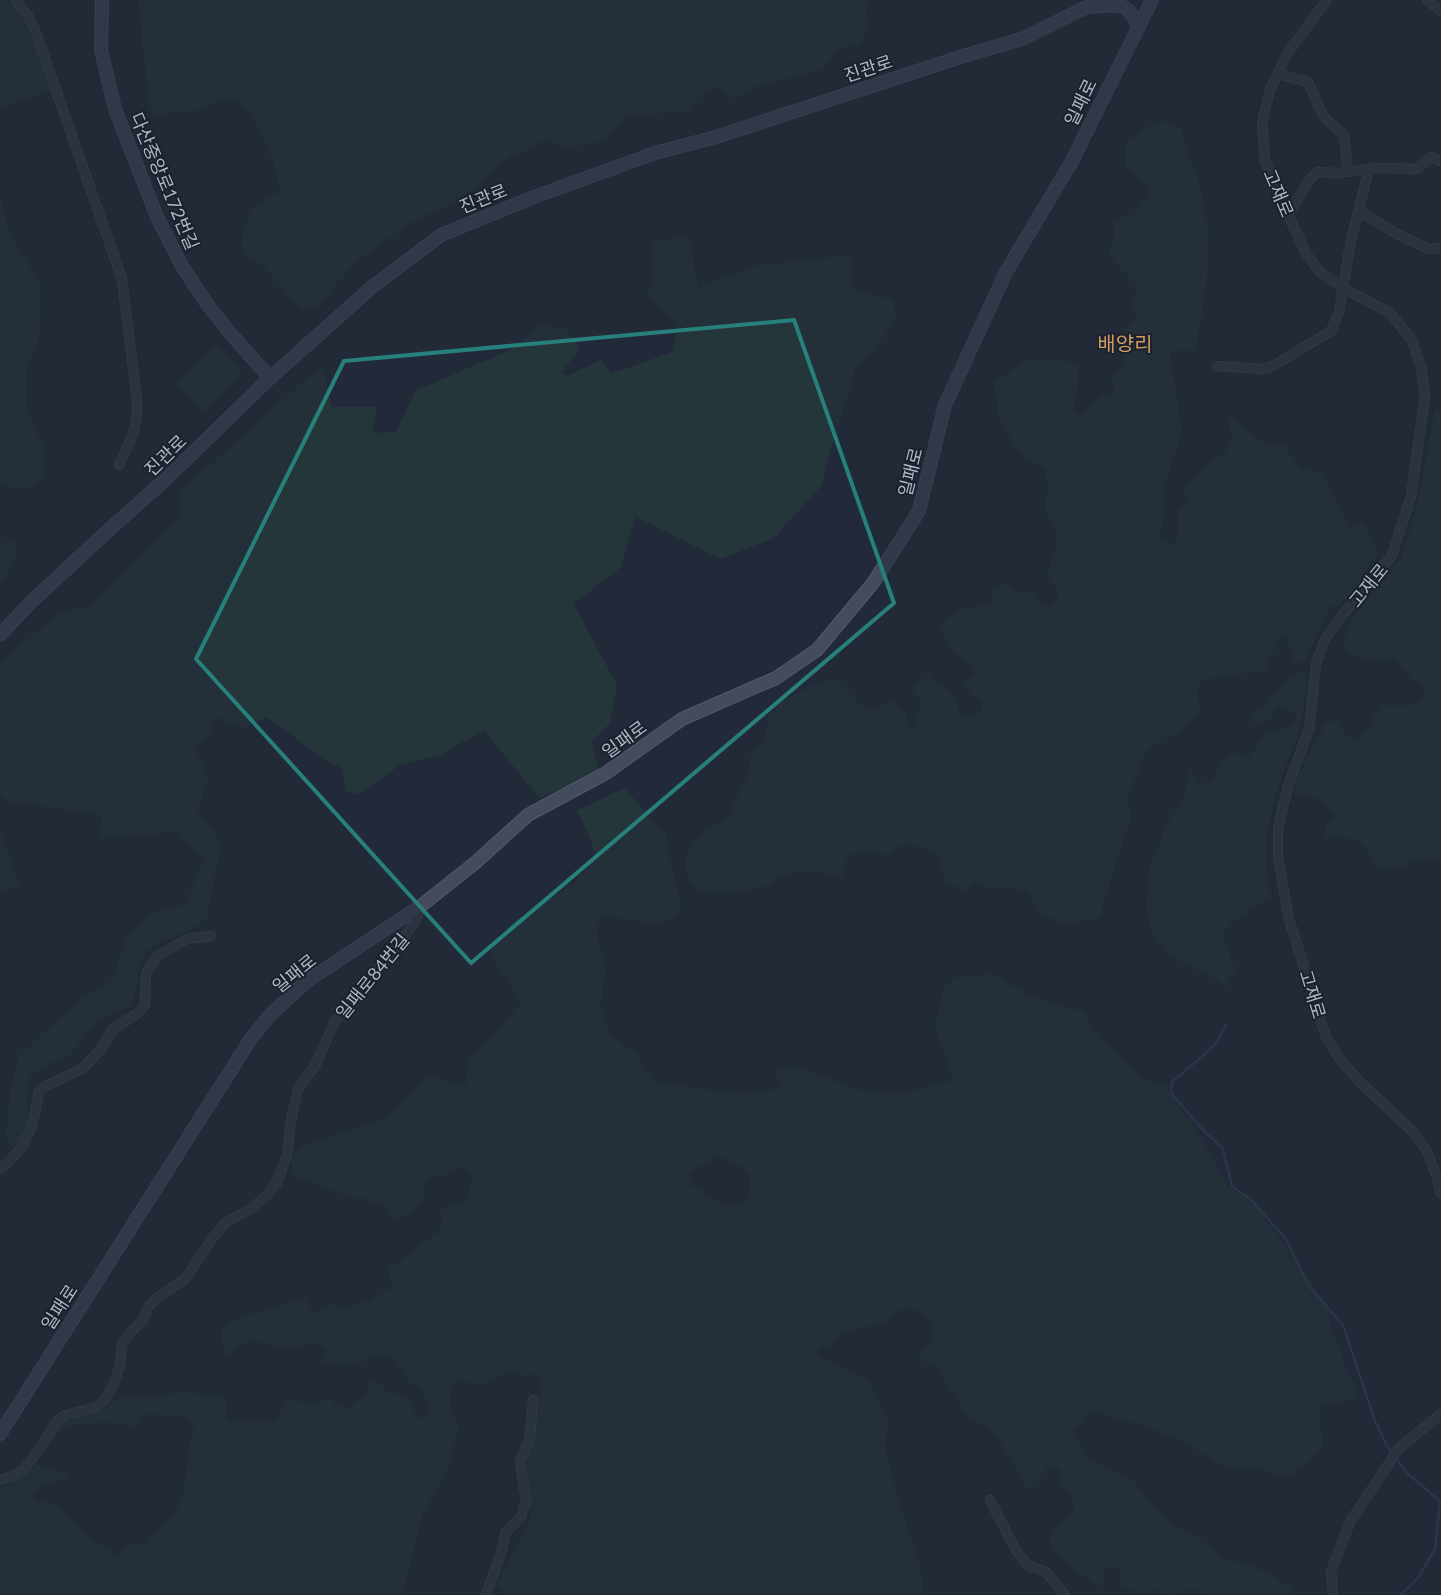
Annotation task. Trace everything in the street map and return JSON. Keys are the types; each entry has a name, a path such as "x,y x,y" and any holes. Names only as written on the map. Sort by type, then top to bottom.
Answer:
{"street":[{"path":"16,0 28,16 35,30 122,279 138,411 134,432 119,465"},
{"name":"다산중앙로172번길","path":"102,0 101,50 115,110 158,217 182,266 207,304 270,378"},
{"name":"진관로","path":"0,635 32,602 166,479 270,378 372,287 440,234 655,153 716,137 954,59 1022,39 1101,0"},
{"name":"고재로","path":"1327,0 1287,54 1270,90 1262,122 1265,161 1307,255 1319,271 1343,288 1390,313 1412,340 1422,368 1425,396 1411,496 1392,555 1325,639 1316,664 1309,729 1288,786 1278,828 1278,857 1289,919 1326,1037 1338,1057 1358,1081 1412,1131 1427,1151 1441,1194"},
{"path":"1427,0 1441,11"},
{"name":"일패로","path":"0,1434 250,1040 270,1015 308,981 422,905 476,863 528,815 606,773 682,719 776,678 817,650 873,583 919,511 945,404 993,299 1006,272 1072,161 1152,1"},
{"path":"1089,7 1126,7 1133,14 1138,27"},
{"path":"1278,74 1308,82 1322,114 1344,135 1348,171"},
{"path":"1288,215 1310,179 1318,172 1338,173 1369,169 1417,168 1431,158 1441,161"},
{"path":"1217,366 1262,369 1273,366 1331,331 1338,317 1350,245 1369,169"},
{"path":"1360,211 1397,234 1429,249 1441,248"},
{"name":"일패로84번길","path":"0,1480 24,1469 38,1452 57,1421 65,1415 97,1407 105,1399 113,1386 120,1366 122,1344 143,1320 148,1307 158,1297 185,1279 215,1235 226,1223 252,1208 265,1197 276,1183 287,1155 292,1115 298,1089 315,1066 334,1023 345,1008 358,996 415,922 422,905"},
{"path":"0,1169 20,1150 29,1137 34,1122 39,1091 82,1069 102,1048 112,1030 138,1013 145,1005 146,973 157,956 187,939 211,936"},
{"path":"486,1595 502,1553 506,1532 521,1516 526,1500 520,1462 530,1438 533,1400"},
{"path":"1333,1595 1331,1571 1351,1520 1399,1448 1441,1414"},
{"path":"990,1500 1015,1549 1027,1565 1046,1572 1065,1595"}],"highlighted area":[{"path":"794,320 894,603 471,963 196,659 344,361"}],"shaded area":[{"path":"0,0 7,0 23,19 34,42 50,90 0,108"},
{"path":"138,0 870,0 864,5 870,27 859,44 839,49 822,70 751,87 740,96 729,98 717,87 702,93 689,112 626,115 611,134 592,144 564,147 547,139 511,156 457,204 410,223 355,263 318,305 303,310 262,265 246,258 241,241 250,209 281,190 270,154 260,131 247,109 239,100 220,100 197,110 154,115 149,104"},
{"path":"1160,120 1181,127 1186,151 1198,180 1208,224 1207,279 1196,351 1172,350 1170,356 1182,431 1162,495 1166,503 1161,542 1172,544 1178,538 1178,512 1189,503 1183,492 1203,469 1226,451 1233,438 1229,427 1228,414 1267,446 1283,445 1301,468 1322,473 1350,529 1363,523 1379,553 1365,568 1367,577 1341,604 1331,606 1305,661 1294,663 1287,638 1281,636 1264,671 1201,681 1197,690 1201,712 1177,735 1165,736 1146,752 1128,797 1131,816 1100,915 1091,921 1059,922 1038,912 1028,892 1009,886 993,890 975,881 964,892 944,879 940,861 931,851 925,848 900,845 889,855 860,850 846,858 843,878 819,872 802,872 786,875 757,889 732,892 699,892 688,879 685,856 698,838 729,815 748,774 751,764 749,758 760,746 766,732 768,717 783,700 827,679 838,681 867,711 889,701 897,705 905,713 908,725 914,729 920,721 916,715 921,710 919,699 911,690 929,675 936,685 948,689 957,700 959,711 969,718 979,714 982,709 980,701 971,694 965,682 975,675 971,666 956,655 938,625 962,608 983,606 994,601 991,590 1009,582 1015,591 1036,593 1040,604 1050,607 1058,597 1056,586 1049,581 1048,573 1056,544 1057,531 1045,510 1048,485 1045,470 1018,451 999,417 994,384 1024,360 1057,360 1079,364 1078,387 1072,411 1081,417 1104,394 1112,395 1114,386 1109,379 1125,367 1125,328 1136,318 1129,303 1138,287 1114,261 1109,250 1115,233 1112,219 1135,214 1148,197 1149,185 1126,168 1127,141"},
{"path":"0,192 9,231 41,286 39,342 25,371 27,406 45,452 43,476 32,487 12,488 0,482"},
{"path":"690,236 698,288 754,266 853,255 852,290 892,300 896,318 871,355 856,367 821,486 774,538 720,559 635,516 621,567 574,604 617,685 610,723 592,741 598,769 571,786 539,798 484,730 442,754 400,765 359,794 345,791 343,769 324,759 267,717 243,729 215,716 208,736 196,749 208,779 197,810 221,845 207,918 194,928 148,951 144,956 130,1004 122,1010 98,1021 90,1028 71,1053 42,1067 28,1079 27,1126 23,1139 11,1149 6,1132 10,1089 19,1056 81,998 113,980 126,939 150,914 186,904 204,858 179,832 99,838 102,815 6,801 0,794 0,662 60,612 90,606 180,516 180,492 323,364 332,407 377,407 372,433 396,432 415,391 510,350 540,325 566,329 580,348 562,372 567,376 601,360 611,374 672,352 679,323 660,310 645,291 652,290 651,242"},
{"path":"218,345 239,367 239,379 203,413 176,384"},
{"path":"1435,409 1441,412 1441,860 1420,857 1401,868 1376,870 1367,850 1358,841 1324,836 1327,824 1337,815 1317,799 1305,793 1297,798 1293,790 1311,749 1325,725 1336,719 1344,733 1356,740 1368,729 1381,704 1404,706 1414,703 1425,696 1422,686 1413,681 1395,660 1371,660 1348,653 1343,642 1356,610 1401,558 1416,510"},
{"path":"8,539 17,540 15,557 8,573 0,581 0,548"},
{"path":"1303,671 1307,674 1301,727 1275,796 1267,833 1266,870 1272,896 1233,921 1223,934 1235,969 1225,989 1221,982 1166,954 1152,931 1146,907 1150,863 1166,825 1184,799 1188,775 1191,770 1197,782 1213,781 1220,765 1233,752 1240,756 1249,756 1268,734 1289,727 1296,714 1286,707 1279,706 1272,720 1253,723 1250,718 1255,710 1266,705 1286,681"},
{"path":"624,788 665,833 681,905 676,918 659,924 601,915 597,933 606,968 600,1008 610,1035 636,1053 653,1082 742,1094 780,1088 775,1069 798,1067 858,1090 899,1094 953,1080 935,1027 944,987 957,976 994,974 1031,997 1083,1012 1102,1041 1143,1077 1165,1086 1201,1137 1228,1186 1256,1206 1313,1285 1327,1308 1332,1329 1359,1400 1319,1404 1323,1448 1305,1466 1287,1477 1255,1468 1228,1469 1181,1440 1126,1420 1089,1411 1072,1432 1090,1458 1130,1478 1173,1526 1188,1530 1224,1559 1258,1568 1275,1577 1289,1587 1294,1595 1205,1595 1192,1589 1182,1591 1178,1595 1166,1595 1153,1589 1141,1594 1121,1587 1120,1569 1110,1566 1104,1569 1106,1581 1098,1587 1061,1559 1049,1541 1054,1531 1074,1512 1071,1495 1062,1485 1060,1469 1047,1467 1027,1490 997,1435 965,1414 938,1369 920,1359 919,1352 931,1344 931,1321 913,1308 897,1311 887,1321 863,1328 842,1331 832,1344 818,1350 820,1357 868,1380 888,1421 885,1448 908,1531 919,1560 924,1595 504,1595 496,1585 531,1518 525,1473 540,1394 540,1373 527,1376 506,1369 495,1380 484,1384 458,1380 451,1393 450,1409 459,1427 449,1469 423,1512 402,1595 0,1595 0,1486 11,1483 37,1465 53,1468 70,1478 39,1487 32,1497 38,1503 44,1500 52,1503 89,1537 116,1556 132,1543 146,1545 175,1512 183,1496 188,1454 194,1427 181,1415 170,1417 161,1414 143,1414 136,1426 106,1422 68,1425 46,1445 60,1425 68,1418 98,1413 115,1400 123,1397 160,1398 178,1392 225,1396 227,1420 274,1421 291,1398 314,1406 329,1397 337,1406 347,1408 366,1394 368,1384 375,1379 387,1391 407,1397 419,1419 426,1417 429,1412 423,1391 410,1383 392,1356 373,1356 356,1366 331,1363 321,1364 328,1352 317,1343 290,1348 251,1342 244,1344 228,1357 223,1347 221,1330 240,1317 309,1297 309,1307 317,1313 332,1304 348,1310 365,1297 369,1303 392,1286 389,1269 440,1230 442,1222 440,1210 460,1203 467,1196 474,1176 461,1168 440,1178 431,1176 424,1185 425,1198 412,1214 392,1219 383,1206 363,1197 351,1198 309,1180 292,1177 292,1157 305,1145 384,1119 427,1075 465,1086 469,1061 522,1002 489,953 512,923 574,883 597,857 583,822 576,811","holes":["718,1155 744,1169 750,1178 751,1184 746,1200 731,1207 688,1184 692,1172"]},
{"path":"0,831 20,885 0,892"}],"waterway":[{"path":"1226,1025 1215,1045 1172,1082 1171,1093 1202,1129 1223,1149 1232,1186 1252,1201 1286,1239 1308,1285 1343,1325 1375,1421 1393,1454"},
{"path":"1396,1458 1407,1473 1440,1501"},
{"path":"1401,1595 1418,1578 1435,1549 1440,1501"}],"district":[{"name":"배양리","path":"1125,343"}]}
